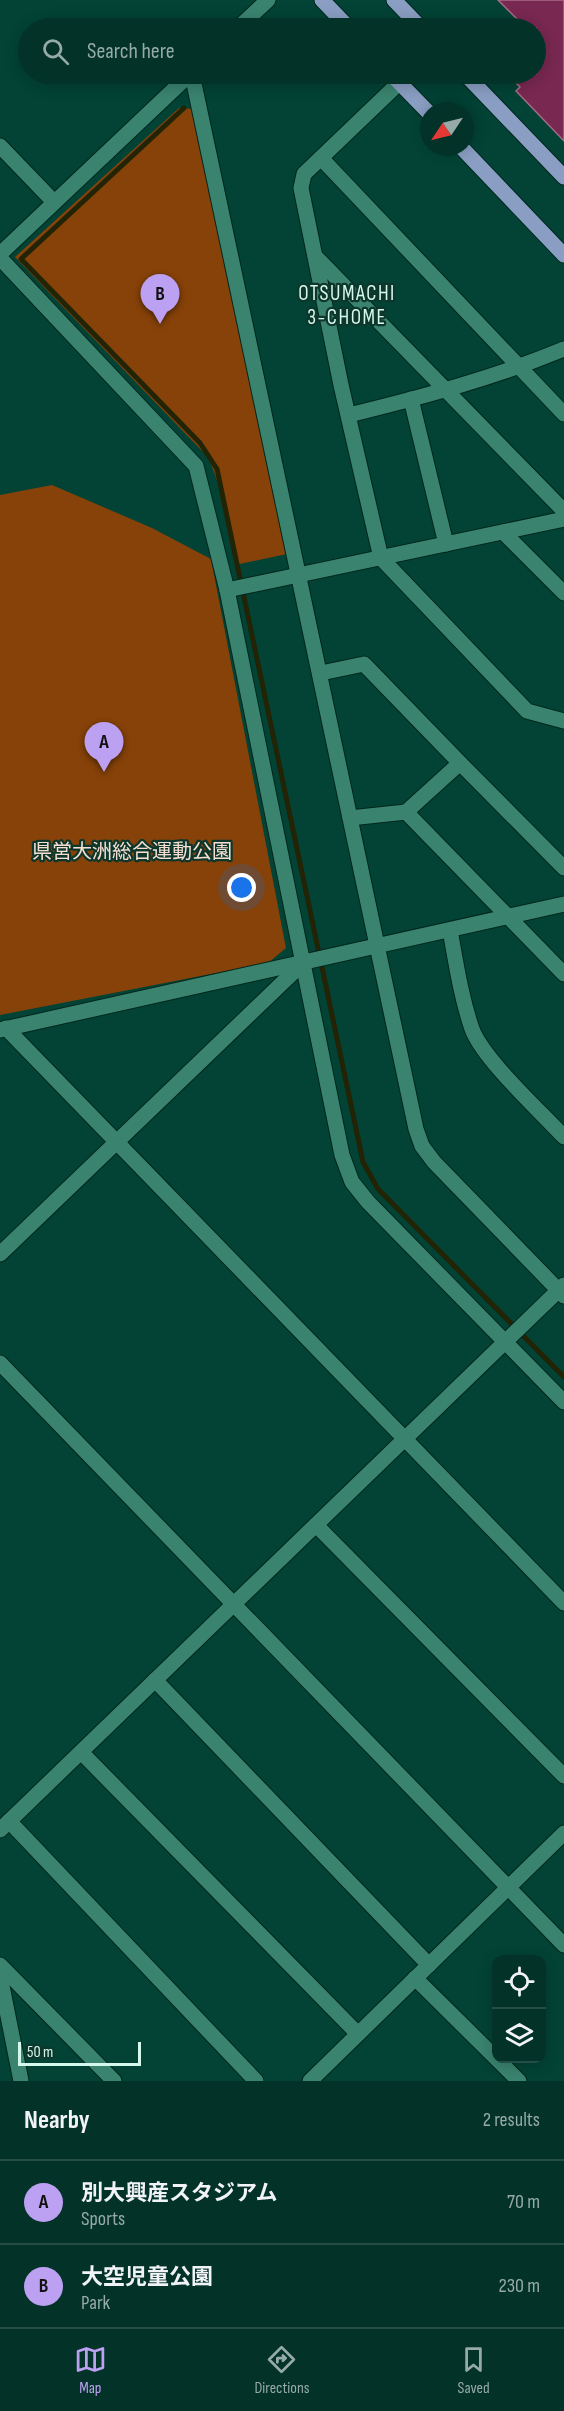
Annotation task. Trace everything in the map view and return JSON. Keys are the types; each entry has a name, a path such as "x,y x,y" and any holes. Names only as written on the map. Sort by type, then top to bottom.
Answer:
{"main road":[{"path":"322,0 339,18"},
{"path":"402,3 413,18"},
{"path":"402,84 420,103"},
{"path":"475,84 564,177"},
{"path":"470,156 564,255"}],"street":[{"path":"249,18 268,0"},
{"path":"0,254 180,84"},
{"path":"193,84 321,674 408,1099 422,1146 434,1162 562,1290 233,1604 5,1826 256,2081"},
{"path":"390,84 321,159 304,174 301,188 381,558 527,711 564,721"},
{"path":"0,146 54,202"},
{"path":"321,159 564,414"},
{"path":"315,256 564,511"},
{"path":"0,258 196,466 308,962 342,1155 352,1182 368,1202 509,1339 564,1402"},
{"path":"349,415 520,368 564,349"},
{"path":"411,399 446,544"},
{"path":"226,591 564,519"},
{"path":"504,532 564,593"},
{"path":"321,674 364,664 564,868"},
{"path":"350,818 406,812 459,763"},
{"path":"406,812 564,974"},
{"path":"3,1029 564,904"},
{"path":"450,930 472,1030 504,1073 564,1137"},
{"path":"0,1254 308,962"},
{"path":"3,1029 116,1142 564,1603"},
{"path":"0,1362 564,1945"},
{"path":"316,1525 564,1776"},
{"path":"155,1680 429,1965"},
{"path":"81,1752 358,2034"},
{"path":"310,2081 564,1833"},
{"path":"0,1965 114,2081"},
{"path":"0,1976 21,2081"},
{"path":"416,1978 519,2081"}],"green space":[{"path":"179,108 194,109 287,554 235,565 220,492 206,455 15,257"},
{"name":"県営大洲総合運動公園","path":"52,485 152,528 211,559 286,948 268,963 0,1015 0,495"}],"building":[{"path":"498,0 564,0 564,141 516,91 520,87 517,84 546,84 546,18 516,18"}],"waterway":[{"path":"184,108 21,259 200,443 217,469 363,1162 378,1189 564,1377"}],"place":[{"name":"大空児童公園","path":"160,324"},
{"name":"別大興産スタジアム","path":"104,772"}],"district":[{"name":"OTSUMACHI 3-CHOME","path":"347,305"}]}
